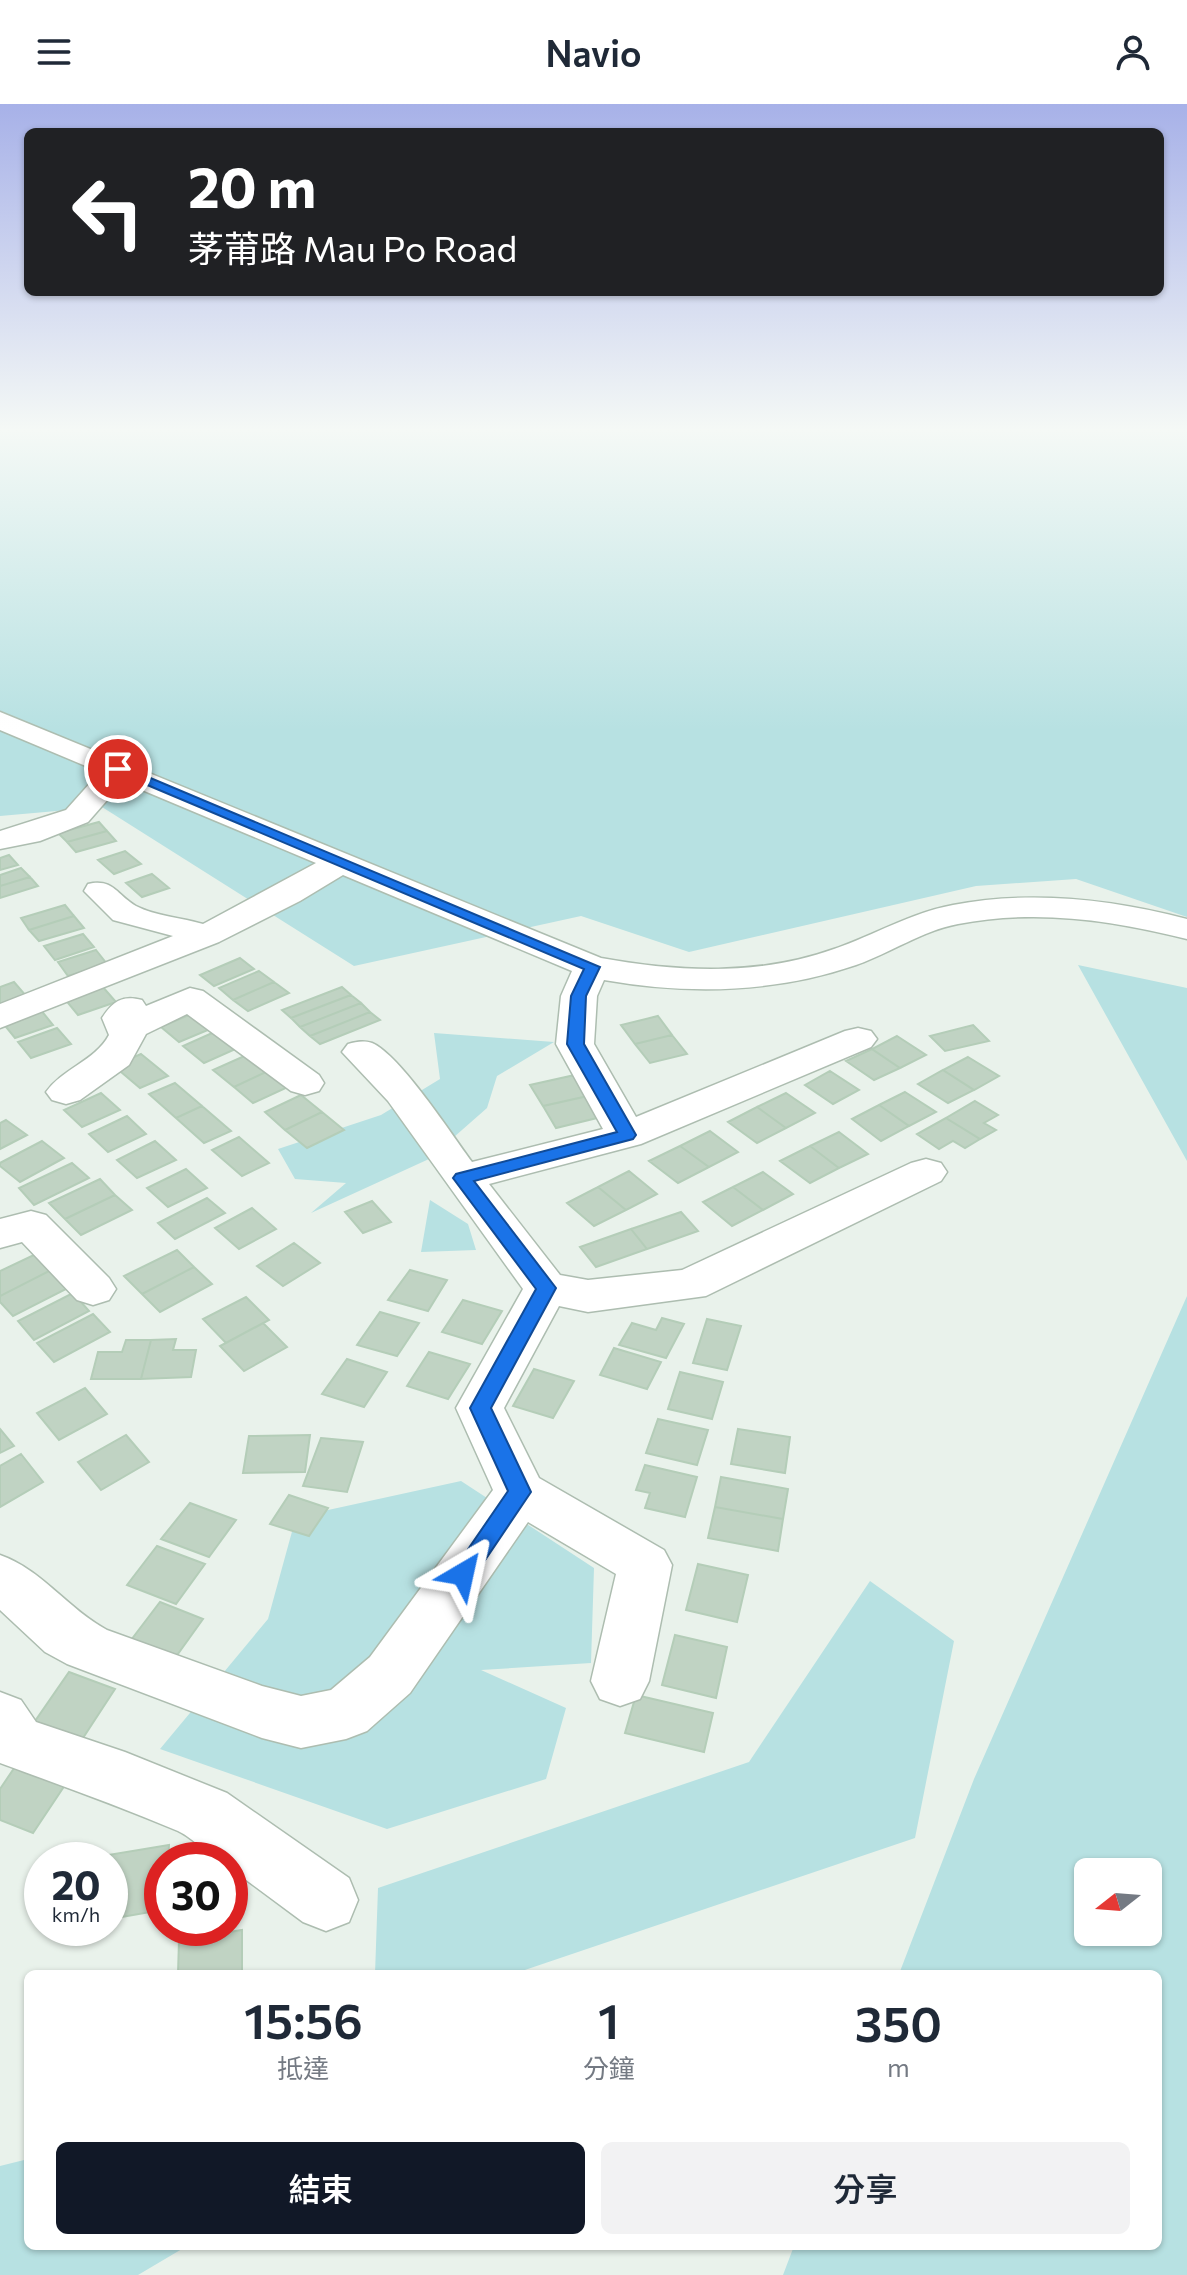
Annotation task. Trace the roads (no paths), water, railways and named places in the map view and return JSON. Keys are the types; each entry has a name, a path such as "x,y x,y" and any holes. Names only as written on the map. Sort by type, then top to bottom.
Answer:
{"street":[{"path":"0,720 592,967 660,979 718,980 779,974 841,959 916,925 996,909 1084,909 1141,917 1187,929"},
{"path":"0,840 29,834 77,816 118,769"},
{"path":"0,1017 207,935 288,894 341,862"},
{"path":"100,891 125,913 207,935"},
{"path":"66,1092 116,1057 128,1035 120,1018 165,967 158,954"},
{"path":"592,967 579,996 575,1044 627,1135"},
{"path":"126,1030 190,999 305,1083"},
{"path":"462,1178 627,1135 858,1039"},
{"path":"361,1052 402,1093 546,1288 588,1296 690,1285 926,1172"},
{"path":"0,1234 31,1225 93,1289"},
{"path":"546,1288 480,1408 520,1492 645,1565 620,1681"},
{"path":"0,1577 65,1635 87,1647 262,1712 301,1722 346,1713 390,1675 520,1492"},
{"path":"0,1718 16,1742 125,1780 205,1813 326,1900"}]}
